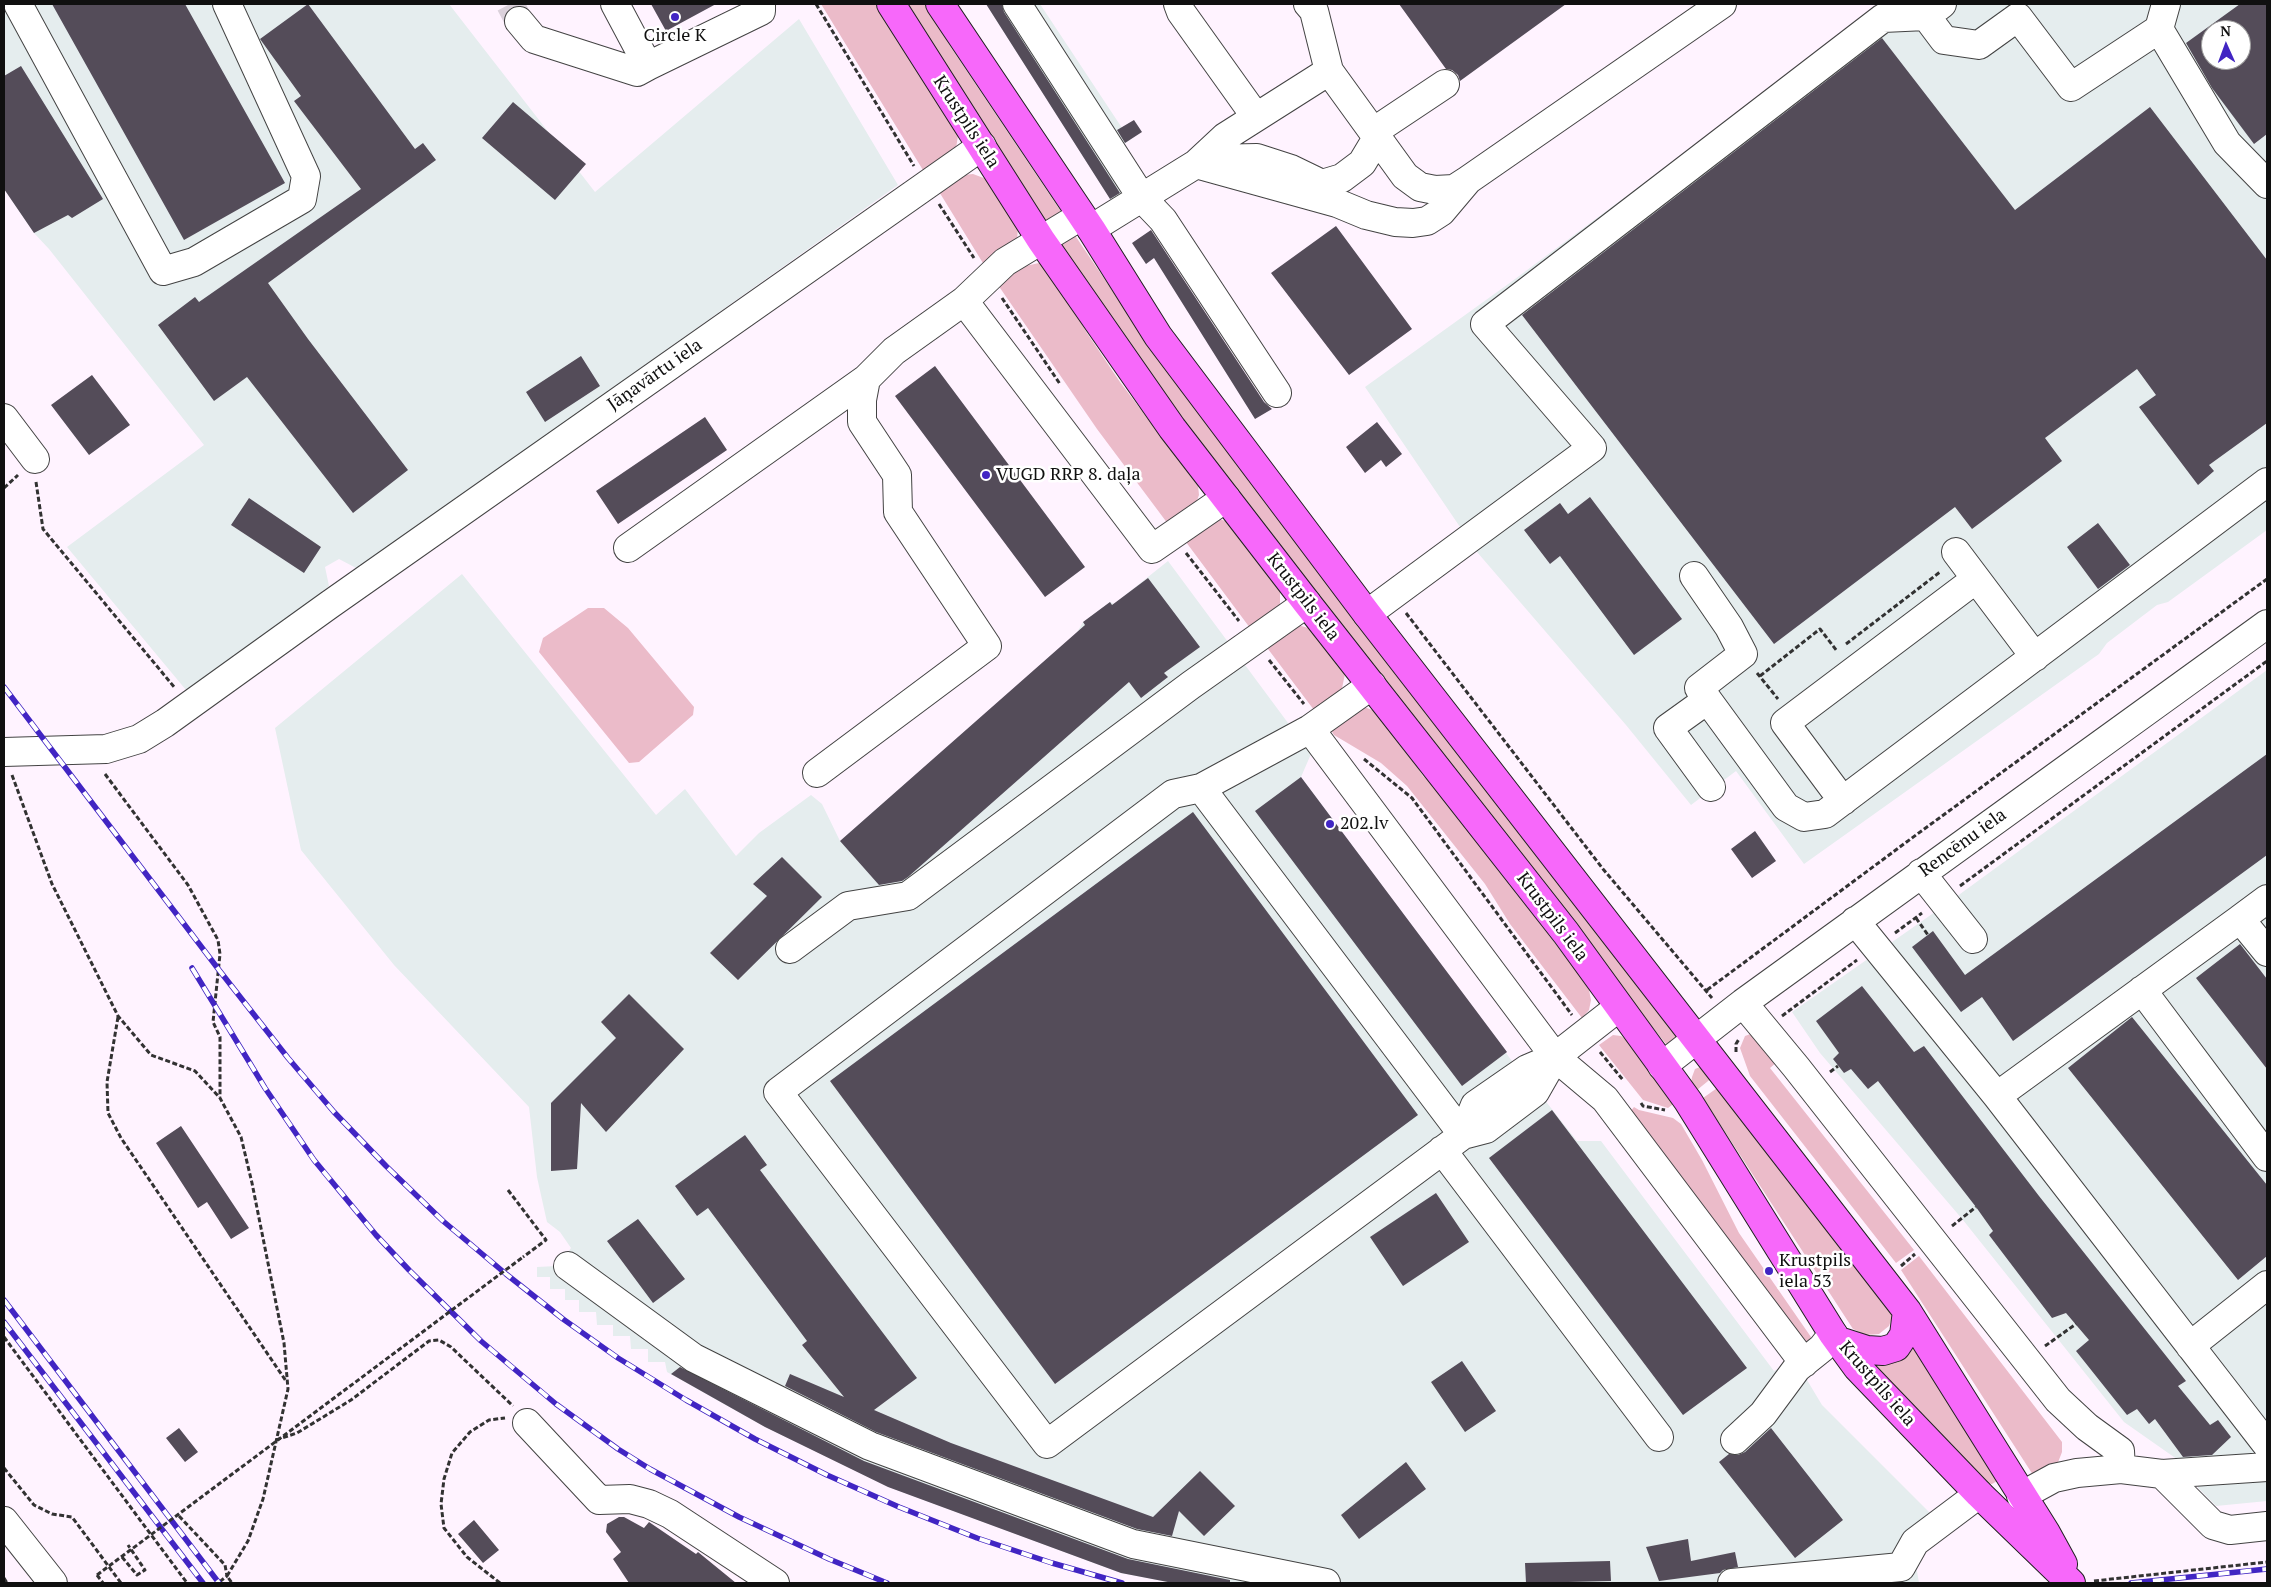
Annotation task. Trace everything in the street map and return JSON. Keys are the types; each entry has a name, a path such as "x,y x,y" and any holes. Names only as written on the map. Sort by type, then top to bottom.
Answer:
{"main road":[{"name":"Krustpils iela","path":"892,4 1041,240 1172,428 1566,933 1688,1101 1836,1337 1858,1367 1979,1494 2072,1583"},
{"path":"940,4 1086,223 1158,336 1367,614 1907,1312 2046,1533 2072,1583"},
{"path":"1836,1337 1867,1350 1883,1352 1896,1347 1904,1335 1907,1312"}],"street":[{"path":"18,4 163,271 194,262 302,199 306,176 226,4"},
{"path":"615,4 648,66"},
{"path":"519,21 534,39 637,72 761,10 761,4"},
{"path":"1017,4 1142,198 1163,220 1277,392"},
{"path":"1178,4 1181,12 1256,117"},
{"path":"1308,4 1314,11 1329,72 1405,176 1420,187 1434,190 1454,189 1468,180 1690,13 1722,4"},
{"path":"1367,614 1592,448 1485,324 1883,18 1934,10 1944,40 1979,45 2018,10 2070,87 2162,16 2227,142 2267,184"},
{"path":"628,548 866,379 894,351 964,301 1005,262 1041,240 1086,223 1142,198 1196,164 1225,137 1329,72"},
{"path":"1330,193 1342,178 1362,163 1375,135 1445,84"},
{"name":"Jāņavārtu iela","path":"7,762 106,749 139,739 190,705 329,605 982,146"},
{"path":"1196,164 1330,193 1366,215 1394,222 1413,224 1427,220 1441,212 1468,180"},
{"path":"964,301 1152,549 1226,498"},
{"path":"817,773 987,646 898,512 897,475 862,422 862,400 866,379"},
{"path":"4,418 34,459"},
{"path":"1694,576 1729,627 1743,654 1698,688 1786,807 1804,817 1825,814 2267,482"},
{"path":"1958,555 2035,657"},
{"path":"1843,801 1785,723 1976,579"},
{"path":"790,949 848,906 908,896 1191,685 1307,603"},
{"name":"Rencēnu iela","path":"1662,1066 1734,1009 2267,624"},
{"path":"1372,685 1314,726 1201,788 1173,794 778,1092 1047,1444 1453,1143 1486,1129 1535,1092 1555,1057 1584,1032 1620,1007"},
{"path":"1707,700 1668,728 1711,787"},
{"path":"1314,726 1555,1057 1605,1099 1804,1363"},
{"path":"1201,788 1659,1437"},
{"path":"1921,873 1973,939"},
{"path":"1997,1096 2267,899"},
{"path":"2240,919 2267,952"},
{"path":"1855,921 1997,1096 2267,1445"},
{"path":"2142,990 2267,1157"},
{"path":"1734,1009 1761,1025 2058,1400 2087,1427 2120,1451 2121,1469"},
{"path":"568,1266 694,1358 870,1446 1133,1544 1326,1583"},
{"path":"2190,1346 2267,1285"},
{"path":"1735,1440 1763,1414 1797,1368 1836,1337"},
{"path":"527,1423 599,1500 630,1499 649,1504 670,1514 775,1583"},
{"path":"2021,1496 2054,1478 2077,1473 2121,1469 2162,1474 2267,1467"},
{"path":"2162,1474 2213,1525 2230,1530 2267,1526"},
{"path":"1732,1583 1901,1567 1915,1542 1979,1494"},
{"path":"4,1522 54,1583"}],"path":[{"path":"816,4 926,184 1065,392"},
{"path":"34,459 38,500 44,529 190,705"},
{"path":"1173,535 1254,642 1314,726"},
{"path":"1830,657 1958,555"},
{"path":"1707,990 2267,579"},
{"path":"1393,596 1603,869 1707,990 1734,1009"},
{"path":"1760,676 1820,629 1837,651"},
{"path":"1761,1025 1778,1019 2267,661"},
{"path":"1776,698 1784,692"},
{"path":"87,750 188,886 218,940 220,954 213,1022 220,1038 220,1098"},
{"path":"1357,755 1371,763 1412,798 1584,1032 1625,1084"},
{"path":"7,762 52,884 118,1016 151,1055 195,1071 220,1098 241,1137 252,1182 284,1343 288,1389 263,1499 248,1541 227,1576 218,1583"},
{"path":"1916,918 1928,934"},
{"path":"118,1016 107,1082 108,1113 121,1138 287,1382"},
{"path":"1637,1098 1643,1106 1674,1112"},
{"path":"103,1583 97,1575 546,1240 508,1190"},
{"path":"2042,1348 2076,1324"},
{"path":"4,1337 187,1583"},
{"path":"276,1440 297,1433 351,1400 429,1341 439,1340 452,1347 524,1417 527,1423"},
{"path":"500,1583 467,1556 444,1528 441,1504 444,1479 452,1453 470,1432 489,1420 508,1417 527,1423"},
{"path":"4,1468 34,1504 52,1514 72,1517 121,1583"},
{"path":"178,1516 225,1565 227,1576 232,1583"},
{"path":"122,1557 137,1575 145,1570 128,1545"},
{"path":"2072,1583 2267,1562"},
{"path":"4,1578 8,1583"}],"shaded area":[{"path":"4,4 449,4 595,192 799,19 898,185 358,569 339,559 325,567 329,586 191,696 67,547 204,445 49,249 34,233 4,189"},
{"path":"821,4 877,4 955,128 958,136 956,148 926,175"},
{"path":"907,4 926,4 950,46 1060,210 1061,216 1050,222 1044,219"},
{"path":"986,4 1040,4 1130,140 1121,146 1126,190 1111,200"},
{"path":"1884,4 2267,4 2267,530 2168,602 2157,605 2107,643 2099,654 1804,864 1736,771 1691,805 1626,725 1477,552 1365,387 1511,282"},
{"path":"973,174 989,180 1018,225 1017,243 986,268 938,190 963,175"},
{"path":"1070,228 1126,311 1680,1036 1670,1049 1612,977 1146,372 1056,237"},
{"path":"1039,263 1049,268 1087,333 1120,382 1198,485 1199,495 1195,506 1168,524 1097,429 998,285 1021,267"},
{"path":"1214,518 1230,522 1280,592 1280,603 1277,613 1253,632 1183,538"},
{"path":"1168,561 1311,754 1301,777 1535,1092 1540,1094 1577,1141 1601,1141 1774,1371 1791,1362 1807,1380 1822,1405 1931,1514 1915,1559 1919,1583 1173,1583 1121,1573 889,1487 765,1427 667,1372 665,1362 648,1362 648,1349 631,1349 630,1336 613,1336 613,1325 597,1325 596,1312 579,1312 579,1300 565,1300 565,1289 550,1289 550,1277 537,1277 537,1267 557,1266 571,1248 560,1232 547,1222 537,1177 529,1107 394,965 301,850 275,728 462,574 656,815 685,789 736,856 759,833 811,795 822,804 840,841 1076,634 1083,622 1110,602 1114,604"},
{"path":"588,608 604,608 628,628 694,707 693,715 639,762 629,763 539,652 543,638"},
{"path":"1294,624 1312,629 1341,665 1345,674 1341,693 1317,714 1265,645"},
{"path":"2267,670 2267,1501 2216,1506 2198,1488 2198,1460 2181,1462 2124,1422 1963,1220 1820,1053 1792,1012 1945,905"},
{"path":"1362,706 1377,712 1400,741 1423,776 1440,791 1567,959 1581,974 1589,990 1591,1000 1589,1010 1582,1018 1510,924 1485,884 1407,786 1381,763 1334,735 1331,730"},
{"path":"1756,1032 1778,1061 1770,1068 1914,1250 1896,1263 1750,1076 1740,1048 1745,1036"},
{"path":"1613,1035 1621,1036 1630,1042 1676,1102 1668,1108 1643,1100 1599,1045"},
{"path":"1700,1067 1707,1070 1713,1077 1697,1090 1691,1083 1695,1069"},
{"path":"1720,1086 1893,1314 1889,1326 1879,1334 1866,1335 1853,1329 1703,1098"},
{"path":"1634,1107 1639,1110 1673,1118 1681,1124 1702,1160 1739,1233 1811,1337 1807,1345 1629,1113"},
{"path":"1919,1256 2062,1442 2062,1452 2057,1465 2035,1478 1901,1270"},
{"path":"1914,1340 1999,1474 1997,1481 1992,1484 1984,1484 1865,1361"}],"building":[{"path":"52,4 185,4 285,183 184,240"},
{"path":"308,4 415,149 423,143 436,160 268,283 308,339 408,470 353,513 247,377 214,401 158,325 195,297 199,302 361,189 294,101 301,96 260,39"},
{"name":"Circle K","path":"651,4 716,4 666,31"},
{"path":"986,4 1002,4 1004,12 1120,193 1110,199"},
{"path":"1399,4 1566,4 1460,81 1458,75 1452,70 1446,69"},
{"path":"2240,4 2267,4 2267,134 2254,144 2212,88 2202,70 2251,70 2251,20 2218,20"},
{"path":"2201,32 2201,69 2186,43"},
{"path":"1882,38 2015,210 2150,107 2267,260 2267,423 2209,465 2214,471 2198,485 2139,407 2156,395 2137,369 2045,438 2062,461 1972,529 1955,507 1774,644 1522,315"},
{"path":"21,66 103,199 72,218 68,215 34,233 4,189 4,76"},
{"path":"513,102 586,164 555,200 482,138"},
{"path":"1134,120 1142,132 1125,143 1117,130"},
{"path":"1336,226 1412,329 1349,375 1271,273"},
{"path":"1151,230 1264,402 1272,409 1255,419 1154,258 1146,264 1132,243"},
{"path":"581,356 600,386 545,422 526,392"},
{"name":"VUGD RRP 8. daļa","path":"935,366 1085,567 1045,597 895,396"},
{"path":"92,375 130,425 89,455 51,405"},
{"path":"705,417 727,450 618,524 596,491"},
{"path":"1377,422 1402,454 1386,467 1381,460 1365,473 1346,447"},
{"path":"1590,497 1682,619 1634,655 1560,556 1550,564 1524,530 1560,503 1568,514"},
{"path":"249,498 321,547 304,573 231,525"},
{"path":"2098,523 2130,565 2098,589 2067,547"},
{"path":"1148,578 1200,647 1164,673 1168,677 1141,698 1129,682 908,877 902,881 879,885 840,841 1085,625 1083,622 1110,602 1112,605"},
{"path":"2267,754 2267,855 2013,1041 1982,997 1961,1012 1912,947 1933,931 1965,975"},
{"path":"1301,777 1507,1052 1462,1086 1255,811"},
{"path":"1193,812 1418,1115 1055,1384 830,1081"},
{"path":"1755,831 1776,861 1752,878 1731,849"},
{"path":"782,857 822,897 738,980 710,953 767,896 753,884"},
{"path":"2240,944 2267,979 2267,1069 2196,978"},
{"path":"1862,986 1914,1052 1924,1046 2039,1196 2186,1381 2178,1386 2210,1425 2218,1420 2231,1437 2212,1455 2183,1457 2155,1419 2149,1424 2137,1409 2127,1415 2076,1351 2089,1340 2066,1313 2052,1318 1989,1235 1993,1231 1976,1207 1878,1081 1868,1089 1851,1069 1844,1073 1833,1059 1839,1053 1816,1021"},
{"path":"629,994 684,1049 606,1132 581,1103 577,1169 551,1171 551,1103 616,1038 601,1022"},
{"path":"2132,1017 2267,1185 2267,1256 2238,1280 2068,1068"},
{"path":"1552,1110 1747,1368 1683,1415 1489,1158"},
{"path":"181,1126 249,1228 231,1239 207,1202 198,1208 156,1143"},
{"path":"745,1135 767,1165 760,1170 917,1378 874,1410 951,1443 1153,1517 1200,1471 1235,1506 1204,1536 1179,1511 1172,1536 1137,1529 876,1432 785,1386 790,1374 844,1397 802,1345 807,1341 708,1208 697,1216 675,1186"},
{"path":"1436,1193 1469,1242 1403,1286 1370,1237"},
{"path":"638,1219 685,1279 653,1303 607,1241"},
{"path":"1462,1361 1496,1411 1465,1432 1431,1382"},
{"path":"680,1367 864,1461 1128,1559 1230,1580 1230,1583 1173,1583 1121,1573 888,1487 765,1427 671,1374"},
{"path":"179,1428 198,1452 185,1462 166,1438"},
{"path":"1771,1428 1843,1520 1795,1558 1719,1462 1729,1454 1738,1455 1745,1452"},
{"path":"1406,1462 1426,1489 1359,1539 1341,1515"},
{"path":"619,1517 624,1517 644,1528 649,1522 696,1554 698,1552 736,1583 629,1583 613,1559 621,1552 606,1532 607,1524"},
{"path":"474,1520 499,1550 483,1563 458,1534"},
{"path":"1688,1539 1691,1561 1735,1552 1738,1567 1723,1570 1720,1573 1659,1581 1646,1547"},
{"path":"1610,1561 1611,1581 1526,1583 1525,1563"}],"tunnel":[{"path":"510,4 519,21"}],"railway":[{"path":"4,687 219,970 288,1058 334,1112 443,1221 506,1274 563,1319 618,1358 686,1400 755,1439 827,1475 899,1507 977,1538 1052,1563 1122,1583"},
{"path":"192,968 265,1088 314,1160 376,1235 481,1341 556,1404 618,1449 650,1469 739,1517 829,1559 887,1583"},
{"path":"4,1300 219,1583"},
{"path":"4,1322 203,1583"},
{"path":"2131,1583 2267,1569"}],"place":[{"name":"Circle K","path":"675,17"},
{"name":"VUGD RRP 8. daļa","path":"986,475"},
{"name":"202.lv","path":"1330,824"},
{"name":"Krustpils iela 53","path":"1769,1271"}]}
